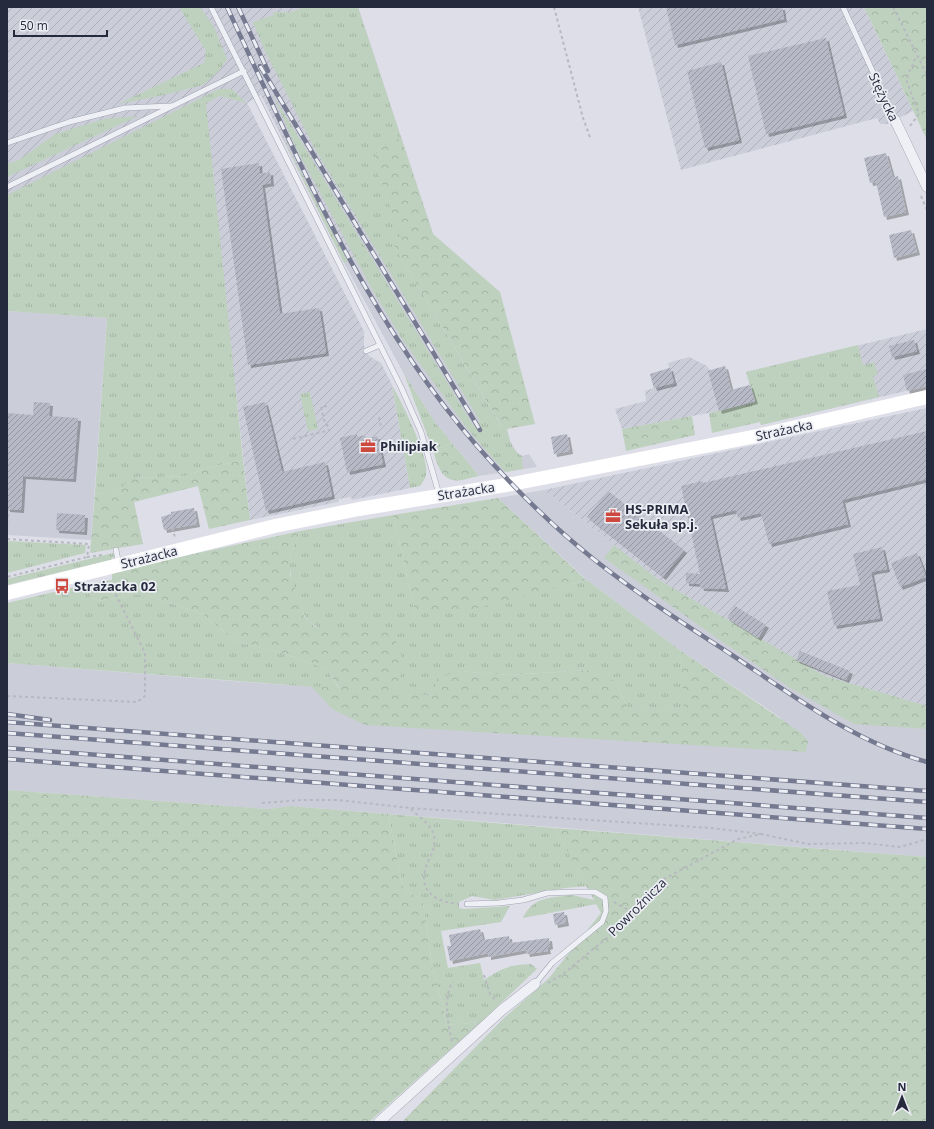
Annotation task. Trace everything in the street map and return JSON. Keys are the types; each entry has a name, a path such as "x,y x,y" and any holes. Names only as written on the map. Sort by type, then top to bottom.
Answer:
{"main road":[{"name":"Strażacka","path":"7,593 275,526 359,509 512,484 757,436 927,397"}],"street":[{"name":"Stężycka","path":"895,120 927,187"},
{"path":"379,1122 454,1052 503,1009 535,984"}],"lane":[{"path":"211,7 407,398 421,432 440,495"},
{"name":"Stężycka","path":"843,7 895,120"},
{"path":"7,187 244,71"},
{"path":"7,143 69,122 125,108 174,105"},
{"path":"366,351 380,345"},
{"path":"116,550 119,565"},
{"path":"467,904 499,903 523,900 548,893 595,892 605,898 606,911 602,922 552,963 535,984"}],"path":[{"path":"554,7 583,118 591,140"},
{"path":"893,7 916,57 927,75"},
{"path":"902,135 919,114 906,79 916,57"},
{"path":"293,439 330,430 324,420 322,407 327,406"},
{"path":"379,417 381,427"},
{"path":"7,523 9,509"},
{"path":"7,539 89,544 87,557 7,577"},
{"path":"7,696 137,702 145,696 145,653 134,628 102,569"},
{"path":"262,803 302,800 338,800 410,808 711,828 761,834"},
{"path":"410,808 429,826 434,835 435,847 424,872 425,884 431,895 445,904 467,904"},
{"name":"Powroźnicza","path":"535,984 546,984 563,974 620,927 643,899 664,879 738,839 761,834 808,844 862,843 900,847 927,839"},
{"path":"605,898 632,912"},
{"path":"484,975 490,994 503,1009"},
{"path":"453,982 448,988 447,999 450,1035 454,1052"}],"shaded area":[{"path":"7,7 358,7 433,234 356,259 355,257 344,263 261,95 247,103 364,331 364,346 369,356 381,363 392,385 410,488 352,500 351,497 339,499 338,502 250,520 236,391 7,201"},
{"path":"638,7 864,7 913,111 887,124 880,124 877,118 681,170"},
{"path":"394,246 501,426 507,429 510,441 517,453 522,456 529,454 537,467 479,476 435,422 404,374 344,263 355,257 356,259"},
{"path":"7,311 107,318 91,540 7,535"},
{"path":"927,329 927,386 761,425 754,402 730,409 622,429 615,409 646,401 645,391 654,388 650,374 669,368 668,363 689,357 707,366 710,370 725,366 731,390 750,385 746,372"},
{"path":"927,408 927,706 825,676 788,656 659,580 544,490"},
{"path":"544,490 659,580 788,656 825,676 927,706 927,857 290,806 269,809 7,790 7,663 243,682 781,718 681,651 587,580 498,498"}],"green space":[{"path":"179,7 200,7 214,27 227,59 219,71 203,85 164,95 118,104 204,63 206,51"},
{"path":"304,7 358,7 401,137 387,143 381,148 378,151 374,161 404,243 394,246 501,426 507,429 512,444 516,451 522,456 523,469 505,472 469,431 404,342 373,291 297,150 273,95 473,425 480,421 315,149 266,53 253,22 273,15 274,12 291,12"},
{"path":"864,7 927,7 927,140"},
{"path":"219,89 232,89 246,103 220,96 206,103 243,460 207,468 185,476 132,478 123,487 115,492 95,493 107,318 7,311 7,195"},
{"path":"138,116 7,177 7,164 19,160 55,134 104,119"},
{"path":"278,129 348,262 344,263"},
{"path":"401,137 433,234 500,292 535,424 507,429 502,427 394,246 403,243 374,161 378,151 381,148 387,143"},
{"path":"858,345 863,365 874,362 878,375 873,376 879,397 761,425 760,422 712,433 709,413 755,402 746,372"},
{"path":"404,374 435,422 452,443 433,450"},
{"path":"392,385 402,403 424,456 426,475 420,486 410,488"},
{"path":"310,392 318,429 308,431 300,394"},
{"path":"692,416 695,435 626,451 622,429"},
{"path":"452,443 479,476 456,480 449,479 445,476 437,463 433,450"},
{"path":"243,460 250,520 209,529 198,486 134,502 143,544 90,553 95,493 115,491 131,478 185,476 207,468"},
{"path":"498,498 586,580 478,608 449,613 415,612 393,515"},
{"path":"393,515 415,612 545,590 587,580 681,651 685,712 628,709 616,683 589,670 506,675 458,671 433,696 393,693 353,632 323,629 314,625 308,620 299,604 292,584 290,557 300,531"},
{"path":"300,531 290,556 290,574 304,616 314,626 334,631 374,630 393,634 401,655 402,672 393,693 433,696 437,679 458,671 506,675 589,670 608,676 616,683 628,709 684,712 681,651 800,732 808,741 806,752 365,725 332,709 311,686 339,688 327,669 285,654 235,641 203,614 147,595 132,595 100,601 92,598 84,585 112,580 112,573 128,568"},
{"path":"8,541 86,545 85,553 7,573"},
{"path":"614,545 659,580 825,676 927,706 927,729 854,724 792,689 604,558"},
{"path":"113,553 114,556 111,560 7,585 7,579"},
{"path":"84,585 92,598 100,601 132,595 147,595 203,614 235,641 285,654 327,669 339,689 7,663 7,603"},
{"path":"7,790 269,809 290,806 388,814 403,887 423,902 433,971 443,1006 446,1025 481,1022 369,1122 7,1122"},
{"path":"388,814 555,828 587,886 565,888 495,900 472,896 459,902 459,908 464,909 510,906 501,922 441,931 448,968 480,963 484,980 511,966 531,964 537,969 481,1022 446,1025 443,1006 433,971 423,902 403,887"},
{"path":"555,828 927,857 927,1122 402,1122 504,1018 549,978 601,913"},
{"path":"572,895 594,900 597,904 523,918 532,906 543,899"}],"building":[{"path":"666,7 782,7 784,19 675,45"},
{"path":"826,38 844,115 766,134 748,56"},
{"path":"721,62 739,140 705,148 687,71"},
{"path":"886,153 893,178 898,176 906,212 884,217 876,182 870,183 864,158"},
{"path":"259,163 260,174 270,172 271,183 262,185 280,314 319,308 326,353 248,365 221,169"},
{"path":"911,230 917,252 894,258 889,235"},
{"path":"914,340 917,351 892,357 889,346"},
{"path":"725,366 731,390 750,385 755,401 719,411 708,371"},
{"path":"670,368 674,383 654,388 650,374"},
{"path":"927,369 927,386 907,391 903,375"},
{"path":"34,402 50,403 49,416 78,418 73,479 23,476 21,510 7,509 7,413 33,415"},
{"path":"265,402 282,472 325,462 332,496 266,511 243,407"},
{"path":"927,431 927,479 842,500 848,524 769,544 761,513 738,518 736,510 710,516 726,589 701,588 700,584 686,583 686,573 700,574 681,486 703,481 703,483"},
{"path":"357,434 357,437 365,435 366,439 377,436 383,464 347,472 340,438"},
{"path":"567,434 570,451 554,454 551,437"},
{"path":"608,491 684,550 663,577 587,517"},
{"path":"194,508 197,524 164,530 161,517 171,514 171,512"},
{"path":"57,513 85,515 84,532 56,530"},
{"path":"882,547 887,569 871,572 880,618 834,626 827,591 860,585 853,554"},
{"path":"917,553 926,577 900,587 891,563"},
{"path":"735,606 766,625 758,638 727,618"},
{"path":"800,651 850,671 846,680 796,660"},
{"path":"564,912 566,923 555,925 553,914"},
{"path":"480,929 483,940 509,936 510,943 549,938 550,946 547,947 548,951 527,954 526,950 488,957 488,953 450,961 447,946 451,946 449,935"}],"railway":[{"path":"227,7 308,179 337,236 368,291 401,345 437,397 477,446 534,506 580,548 612,574 663,610 825,716 874,743 927,762"},
{"path":"238,7 268,71"},
{"path":"260,66 480,430"},
{"path":"7,714 50,720"},
{"path":"7,722 927,791"},
{"path":"7,733 927,802"},
{"path":"7,748 927,818"},
{"path":"7,759 927,829"}],"place":[{"name":"Philipiak","path":"368,446"},
{"name":"HS-PRIMA Sekuła sp.j.","path":"613,516"},
{"name":"Strażacka 02","path":"62,586"}]}
